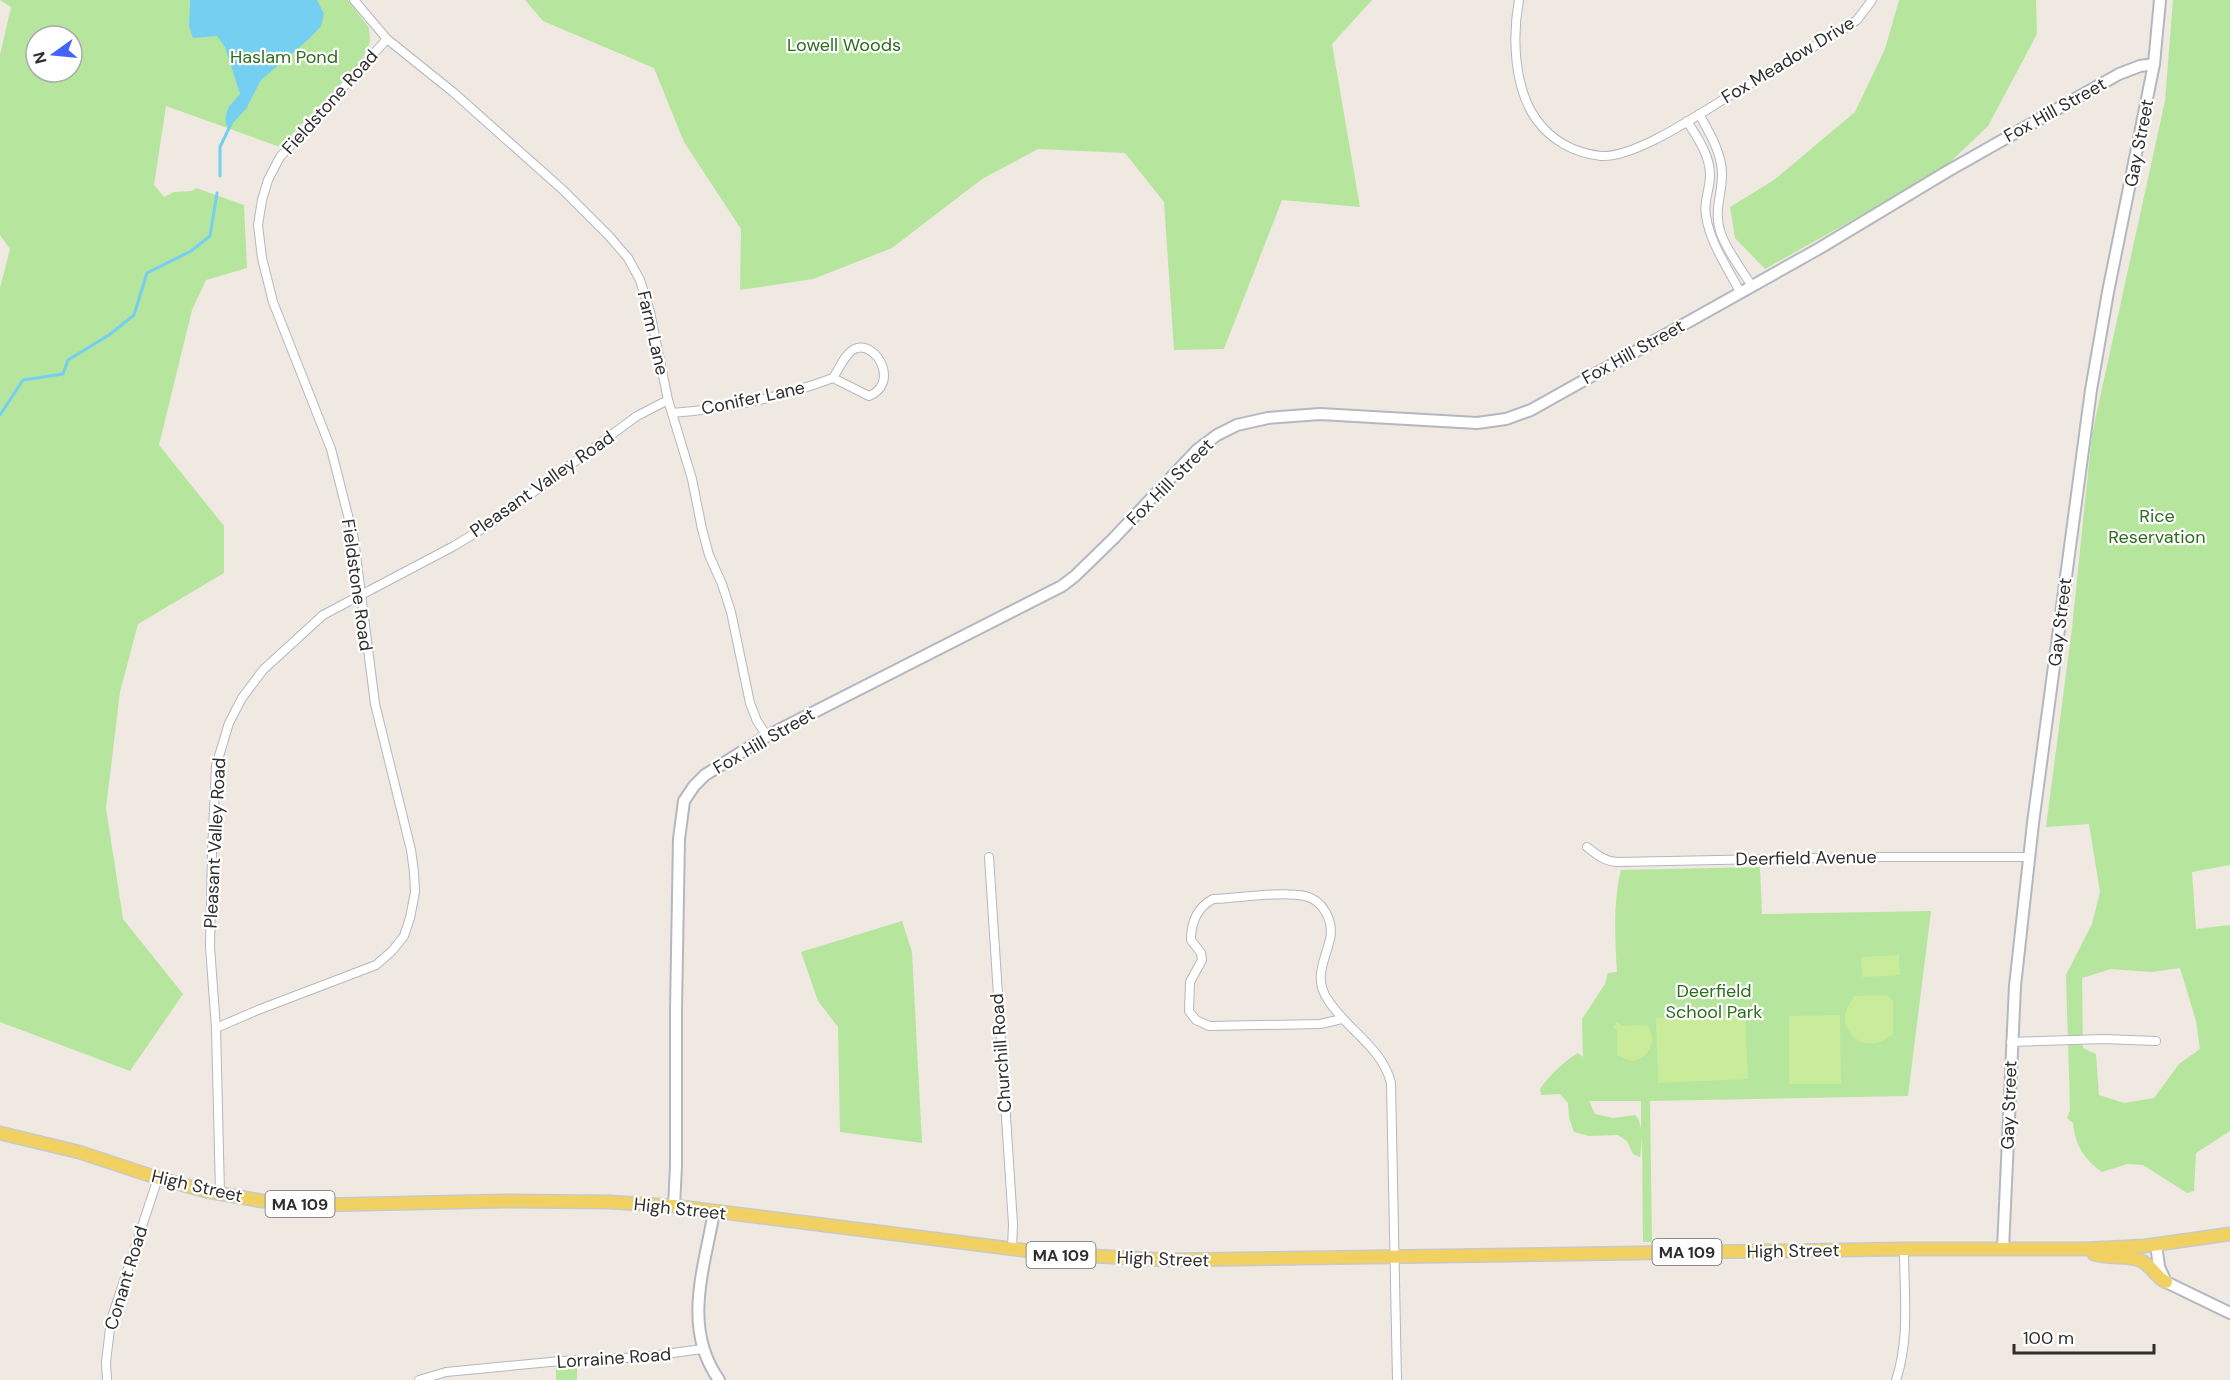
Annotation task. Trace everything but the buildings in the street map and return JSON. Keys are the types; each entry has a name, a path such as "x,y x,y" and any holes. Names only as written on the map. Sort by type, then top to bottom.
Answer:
{"main road":[{"name":"High Street","path":"0,1133 78,1152 158,1178 220,1193 262,1200 318,1205 549,1201 674,1206 1064,1255 1170,1260 1904,1249 2085,1249 2156,1244 2230,1234"},
{"path":"2085,1249 2096,1255 2138,1259 2166,1282"}],"street":[{"name":"Farm Lane","path":"354,0 387,39 456,95 563,190 628,258 640,280 650,312 668,400 692,479 709,555 731,612 750,704 767,736"},
{"name":"Fox Meadow Drive","path":"1519,0 1517,47 1523,95 1531,111 1544,130 1558,142 1579,151 1602,156 1621,153 1647,144 1687,121 1845,28 1857,20 1872,0"},
{"name":"Gay Street","path":"2003,1249 2011,1042 2029,857 2091,390 2108,292 2154,64 2160,0"},
{"name":"Fieldstone Road","path":"216,1028 376,965 404,936 415,892 411,850 375,704 354,539 331,449 273,302 262,258 258,225 268,180 280,157 387,39"},
{"name":"Fox Hill Street","path":"674,1206 679,839 684,801 705,775 767,736 1062,586 1114,538 1197,450 1217,435 1237,425 1268,418 1320,414 1477,423 1506,419 1546,402 2119,74 2140,66 2154,64"},
{"path":"1699,114 1716,146 1721,162 1722,174 1717,209 1721,234 1752,286"},
{"path":"1687,121 1699,140 1709,166 1710,177 1705,202 1710,231 1740,292"},
{"path":"857,348 868,349 876,355 885,379 883,387 877,393 869,396 833,378 850,352 857,348"},
{"name":"Conifer Lane","path":"672,413 712,410 803,389 833,378"},
{"name":"Pleasant Valley Road","path":"220,1193 216,1028 210,947 216,766 229,723 242,698 263,670 323,615 454,546 490,524 637,416 668,400"},
{"name":"Deerfield Avenue","path":"1587,847 1599,857 1617,862 1868,857 2029,857"},
{"name":"Churchill Road","path":"989,857 1013,1224 1012,1249"},
{"path":"1342,1019 1320,1024 1209,1026 1196,1020 1189,1011 1188,994 1190,982 1202,960 1201,953 1191,940 1191,929 1203,904 1213,899 1306,896 1317,901 1327,914 1331,925 1330,938 1321,965 1322,988 1326,999 1342,1019 1379,1056 1388,1069 1391,1083 1397,1380"},
{"path":"2011,1042 2104,1039 2156,1041"},
{"name":"Conant Road","path":"107,1380 106,1362 111,1320 158,1178"},
{"path":"714,1212 699,1287 697,1309 702,1349 719,1380"},
{"path":"2156,1244 2159,1267 2166,1282 2230,1313"},
{"path":"1896,1380 1902,1364 1904,1340 1904,1249"},
{"name":"Lorraine Road","path":"419,1380 446,1372 561,1361 644,1357 702,1349"}],"green space":[{"name":"Haslam Pond","path":"0,0 348,0 369,28 370,42 361,61 280,147 166,106 154,185 164,197 174,192 192,191 196,188 244,205 247,268 206,280 192,310 159,445 224,526 224,573 138,624 120,692 106,808 123,919 183,994 130,1071 0,1022 0,288 10,249 0,235 0,55 11,7"},
{"name":"Lowell Woods","path":"525,0 1372,0 1332,44 1360,207 1282,200 1224,349 1174,350 1164,202 1125,153 1038,149 982,179 892,248 813,279 740,290 741,229 684,142 654,68 543,21"},
{"path":"1899,0 2036,0 2037,34 1988,126 1942,170 1765,269 1735,238 1730,207 1774,180 1855,112 1885,49"},
{"name":"Rice Reservation","path":"2173,0 2230,0 2230,865 2192,872 2196,929 2230,925 2230,1131 2196,1153 2194,1191 2187,1193 2143,1165 2127,1164 2102,1172 2082,1151 2073,1123 2067,1118 2070,1110 2066,975 2092,924 2100,892 2089,824 2046,827 2072,628 2092,434 2165,101","holes":["2180,968 2196,1021 2200,1049 2179,1064 2154,1098 2124,1103 2099,1095 2096,1054 2083,1048 2082,978 2111,969 2151,972"]},
{"name":"Deerfield School Park","path":"1760,867 1762,914 1931,911 1908,1096 1650,1101 1652,1242 1643,1242 1642,1137 1640,1157 1633,1154 1627,1141 1618,1135 1589,1136 1574,1132 1569,1118 1568,1103 1560,1094 1541,1095 1540,1089 1567,1061 1578,1053 1583,1057 1582,1019 1605,984 1608,973 1617,972 1616,907 1621,870","holes":["1589,1101 1641,1101 1641,1130 1639,1120 1635,1115 1613,1118 1595,1114"]},
{"path":"902,921 912,952 922,1143 840,1132 838,1027 818,1001 801,952"},
{"path":"1899,955 1900,975 1862,977 1861,957"},
{"path":"1887,995 1893,1001 1893,1034 1876,1043 1864,1043 1858,1040 1849,1032 1845,1020 1846,1011 1854,996"},
{"path":"1745,1015 1748,1079 1658,1083 1656,1018"},
{"path":"1840,1015 1841,1084 1789,1084 1789,1016"},
{"path":"1617,1022 1622,1026 1647,1025 1652,1042 1643,1057 1631,1061 1617,1055 1617,1031 1613,1027"},
{"path":"556,1365 577,1365 577,1380 556,1380"}],"water":[{"path":"190,0 317,0 324,14 321,26 310,38 261,80 246,109 229,127 226,125 227,111 240,94 225,47 217,36 193,38 189,26"}],"waterway":[{"path":"220,176 220,147 231,124"},
{"path":"0,415 23,380 63,374 68,360 109,335 134,315 147,273 191,251 210,236 217,193"}]}
